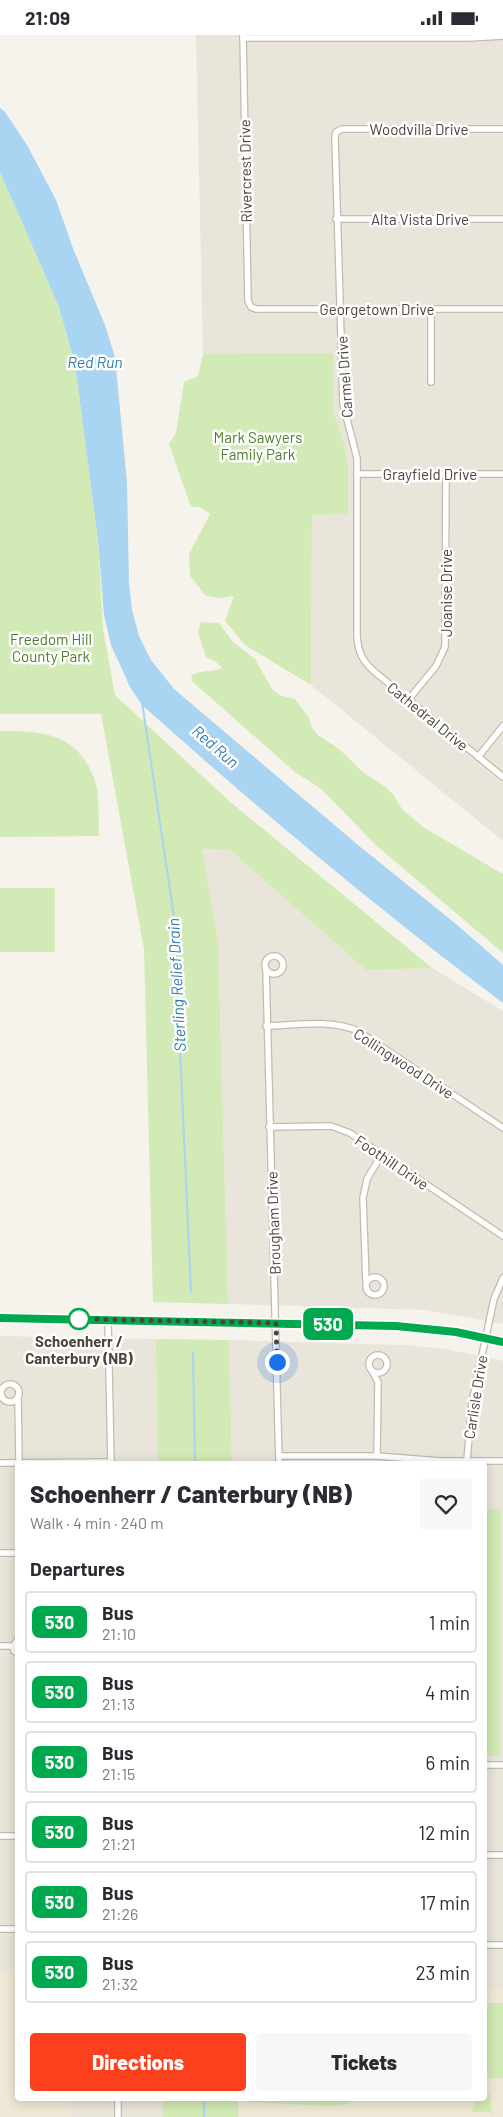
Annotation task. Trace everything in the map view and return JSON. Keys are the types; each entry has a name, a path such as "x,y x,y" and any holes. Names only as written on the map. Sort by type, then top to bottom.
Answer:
{"main road":[{"path":"0,1318 403,1327 439,1330 503,1342"}],"street":[{"path":"244,36 503,36"},
{"name":"Rivercrest Drive","path":"244,36 248,301 251,307"},
{"name":"Woodvilla Drive","path":"336,132 342,129 503,129"},
{"name":"Carmel Drive","path":"336,132 336,219 341,308 343,404 354,447 357,474 357,636 359,651"},
{"name":"Alta Vista Drive","path":"336,219 503,219"},
{"name":"Georgetown Drive","path":"251,307 256,309 503,309"},
{"path":"431,309 431,382"},
{"name":"Grayfield Drive","path":"357,474 503,474"},
{"name":"Joanise Drive","path":"409,699 436,666 445,647 446,474"},
{"name":"Cathedral Drive","path":"359,651 368,666 503,777"},
{"path":"478,757 503,726"},
{"path":"267,981 281,971 284,965 282,959 277,955 271,956 266,960 266,969 270,973 276,974"},
{"name":"Brougham Drive","path":"266,969 266,1026 279,1461"},
{"name":"Collingwood Drive","path":"266,1026 330,1024 358,1031 503,1128"},
{"name":"Foothill Drive","path":"269,1127 330,1126 350,1133 503,1236"},
{"path":"367,1269 382,1280 384,1286 379,1294 373,1295 365,1287 367,1269 363,1198 371,1171 382,1154"},
{"path":"366,1281 370,1277 376,1276"},
{"name":"Carlisle Drive","path":"467,1461 472,1402 494,1299 503,1278"},
{"path":"108,1320 111,1461"},
{"path":"377,1456 378,1382 387,1367 387,1361 383,1356 377,1354 371,1357 368,1363 378,1382"},
{"path":"372,1371 378,1373 383,1371"},
{"path":"18,1408 1,1395 5,1385 14,1385 18,1390 19,1461"},
{"path":"9,1402 18,1396"},
{"path":"279,1456 377,1456 440,1461 503,1461"},
{"path":"0,1463 15,1463"},
{"path":"0,1553 15,1553"},
{"path":"0,1646 12,1646 15,1642"},
{"path":"12,1646 15,1650"},
{"path":"487,1765 503,1765"},
{"path":"0,1836 15,1836"},
{"path":"487,1855 503,1855"},
{"path":"0,1929 15,1929"},
{"path":"487,1945 503,1945"},
{"path":"118,2101 118,2117"}],"shaded area":[{"path":"196,35 503,35 503,841 311,685 312,515 348,514 344,444 333,410 333,354 203,354"},
{"path":"202,849 230,850 366,970 432,968 503,1011 503,1324 424,1310 228,1304 218,940"},
{"path":"0,1336 156,1339 157,1461 15,1461 15,2101 163,2101 163,2117 0,2117"},
{"path":"229,1340 404,1345 447,1349 503,1361 503,1990 487,1990 487,1461 232,1461"},
{"path":"0,1974 15,1974 15,2101 71,2101 71,2117 0,2117"},
{"path":"487,1990 503,1990 503,2117 238,2117 238,2101 487,2101"}],"green space":[{"name":"Freedom Hill County Park","path":"0,172 59,307 75,364 98,540 103,629 115,695 229,801 432,968 366,970 230,850 202,849 218,940 228,1304 153,1302 144,949 101,714 0,714"},
{"name":"Mark Sawyers Family Park","path":"333,353 333,410 344,444 348,466 348,514 312,515 311,685 245,645 225,621 234,596 220,598 206,596 190,576 189,554 210,514 200,507 191,507 169,444 176,433 184,382 198,376 203,354"},
{"path":"201,622 219,623 233,642 255,659 272,689 279,695 295,699 309,718 312,728 319,736 338,748 364,773 384,786 393,794 402,809 423,827 503,874 503,953 378,847 320,788 296,773 193,682 191,676 195,674 222,668 215,661 206,657 198,633"},
{"path":"0,731 45,734 69,744 79,753 88,765 97,787 99,836 0,837"},
{"path":"0,888 55,888 55,952 0,952"},
{"path":"156,1339 229,1340 232,1461 157,1461"},
{"path":"487,1509 501,1509 500,1756 487,1756"},
{"path":"487,2003 503,2003 503,2078 487,2078"},
{"path":"491,2094 491,2110 493,2113 472,2112 475,2101 487,2101 487,2095"},
{"path":"163,2101 238,2101 238,2117 163,2117"},
{"path":"351,2101 347,2104 330,2106 251,2102"}],"water":[{"name":"Red Run","path":"0,108 5,112 27,145 56,200 74,251 105,325 115,357 127,483 129,583 132,610 139,636 151,660 174,689 503,965 503,1003 364,895 274,820 142,705 130,687 111,645 104,615 98,540 75,364 59,307 0,172"}],"waterway":[{"name":"Sterling Relief Drain","path":"142,702 174,917 191,1292"},
{"name":"Sterling Relief Drain","path":"193,1352 195,1461"},
{"name":"Sterling Relief Drain","path":"204,2101 204,2117"}],"bus line":[{"name":"530","path":"0,1318 417,1327 456,1332 503,1342"}],"place":[{"name":"Schoenherr / Canterbury (NB)","path":"79,1319"}],"route":[{"path":"79,1319 276,1323 277,1362"}]}
